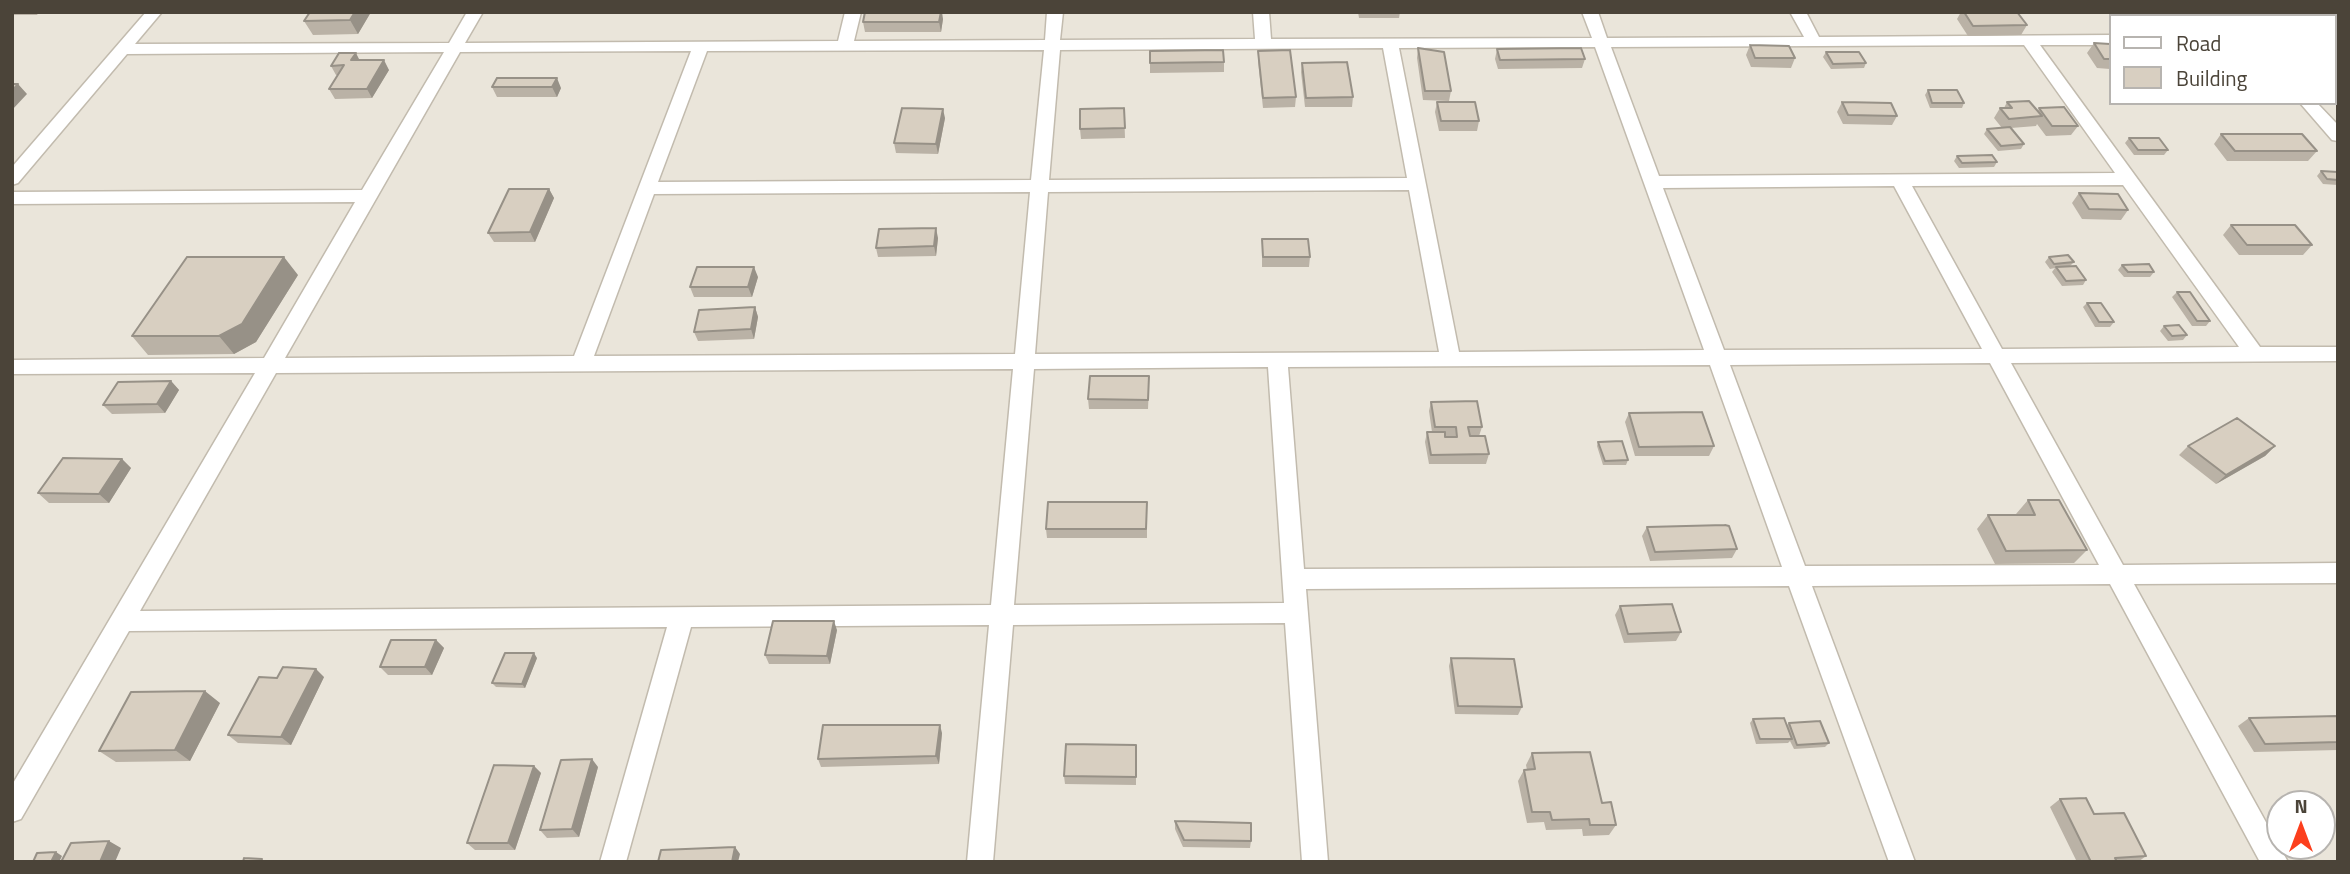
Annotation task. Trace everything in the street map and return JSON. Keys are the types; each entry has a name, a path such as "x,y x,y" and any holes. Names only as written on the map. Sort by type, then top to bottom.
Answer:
{"street":[{"path":"12,179 154,12"},
{"path":"12,810 475,12"},
{"path":"845,45 853,12"},
{"path":"979,862 1055,12"},
{"path":"1261,12 1263,43"},
{"path":"1591,12 1902,862"},
{"path":"1798,12 1814,41"},
{"path":"2028,40 2255,355"},
{"path":"123,49 2108,40"},
{"path":"1390,43 1450,359"},
{"path":"580,364 701,46"},
{"path":"2310,105 2338,136"},
{"path":"1653,182 2129,179"},
{"path":"1900,181 2275,862"},
{"path":"647,188 1417,184"},
{"path":"12,198 369,196"},
{"path":"12,368 2338,354"},
{"path":"1277,360 1315,862"},
{"path":"1294,579 2338,573"},
{"path":"122,621 1296,613"},
{"path":"613,862 682,617"}],"shaded area":[{"path":"12,12 2338,12 2338,862 12,862"}],"building":[{"path":"310,12 355,12 350,20 304,21"},
{"path":"865,12 941,12 939,22 863,22"},
{"path":"1964,12 2017,12 2027,25 1973,26"},
{"path":"2094,43 2108,44 2108,59 2104,59"},
{"path":"1750,45 1789,46 1795,58 1755,58"},
{"path":"1418,48 1444,52 1451,91 1425,91"},
{"path":"1581,48 1585,59 1500,60 1497,49"},
{"path":"1223,50 1224,62 1150,63 1150,51"},
{"path":"1290,50 1296,97 1263,98 1258,51"},
{"path":"1826,52 1859,52 1866,63 1833,64"},
{"path":"339,53 356,53 351,60 384,60 367,89 329,89 344,65 331,66"},
{"path":"1347,62 1353,97 1306,98 1302,63"},
{"path":"497,78 557,78 552,87 492,87"},
{"path":"1928,90 1957,90 1964,103 1932,103"},
{"path":"2029,101 2042,116 2009,119 2000,108 2012,108 2007,102"},
{"path":"1437,102 1475,102 1479,121 1441,121"},
{"path":"1842,102 1891,103 1897,116 1848,115"},
{"path":"2064,107 2078,126 2052,126 2039,108"},
{"path":"902,108 943,109 936,144 894,143"},
{"path":"1124,108 1125,128 1080,129 1080,109"},
{"path":"2010,127 2024,144 2001,146 1987,129"},
{"path":"2221,134 2302,134 2317,151 2235,151"},
{"path":"2129,138 2159,138 2168,150 2138,150"},
{"path":"1992,155 1997,162 1962,163 1957,156"},
{"path":"2321,171 2338,172 2338,180 2327,179"},
{"path":"509,189 549,189 530,232 488,233"},
{"path":"2079,193 2118,194 2128,210 2089,209"},
{"path":"2231,225 2295,225 2312,245 2247,245"},
{"path":"936,228 934,246 876,248 879,229"},
{"path":"1262,239 1308,239 1310,257 1263,257"},
{"path":"2068,255 2074,262 2054,264 2049,257"},
{"path":"187,257 284,257 242,324 219,336 132,336"},
{"path":"2149,264 2154,272 2128,272 2122,265"},
{"path":"2076,266 2086,280 2066,281 2056,267"},
{"path":"697,267 754,267 748,287 690,287"},
{"path":"2177,292 2190,292 2210,321 2197,321"},
{"path":"2087,303 2101,303 2114,322 2099,322"},
{"path":"755,307 751,329 694,332 699,310"},
{"path":"2179,325 2187,335 2172,336 2164,326"},
{"path":"1090,376 1149,376 1148,400 1088,399"},
{"path":"171,381 157,404 103,405 118,382"},
{"path":"1477,401 1482,427 1468,427 1470,436 1485,436 1489,454 1431,455 1427,432 1445,432 1445,437 1457,437 1456,427 1435,427 1431,402"},
{"path":"1702,412 1714,446 1639,447 1629,413"},
{"path":"2237,418 2275,446 2226,475 2188,446"},
{"path":"1622,441 1628,460 1605,461 1598,442"},
{"path":"63,458 122,459 99,494 38,493"},
{"path":"2028,500 2059,500 2087,550 2006,551 1988,515 2035,515"},
{"path":"1048,502 1147,502 1146,529 1046,529"},
{"path":"1729,526 1737,549 1655,552 1647,527"},
{"path":"1672,604 1681,632 1628,634 1620,606"},
{"path":"773,621 834,621 827,656 765,655"},
{"path":"391,640 436,640 425,667 380,667"},
{"path":"505,653 534,653 522,684 492,683"},
{"path":"1451,658 1514,659 1522,707 1458,706"},
{"path":"283,667 316,669 281,737 228,735 259,677 277,678"},
{"path":"205,691 175,750 99,751 131,692"},
{"path":"2338,716 2338,742 2265,744 2249,718"},
{"path":"1784,718 1792,739 1760,739 1753,719"},
{"path":"1820,721 1829,743 1797,745 1789,723"},
{"path":"823,725 940,725 936,756 818,759"},
{"path":"1066,744 1136,745 1136,777 1064,776"},
{"path":"1590,752 1602,803 1611,802 1616,825 1590,825 1589,819 1552,820 1550,812 1532,812 1524,770 1535,769 1532,753"},
{"path":"592,759 572,829 540,830 561,760"},
{"path":"494,765 534,766 508,843 467,843"},
{"path":"2086,798 2094,814 2124,813 2146,856 2115,858 2117,862 2091,862 2060,799"},
{"path":"1175,821 1251,823 1251,841 1184,840"},
{"path":"109,841 100,862 61,862 71,843"},
{"path":"735,847 732,862 658,862 661,850"},
{"path":"56,852 51,862 33,862 37,853"},
{"path":"244,858 262,859 261,862 243,862"}]}
